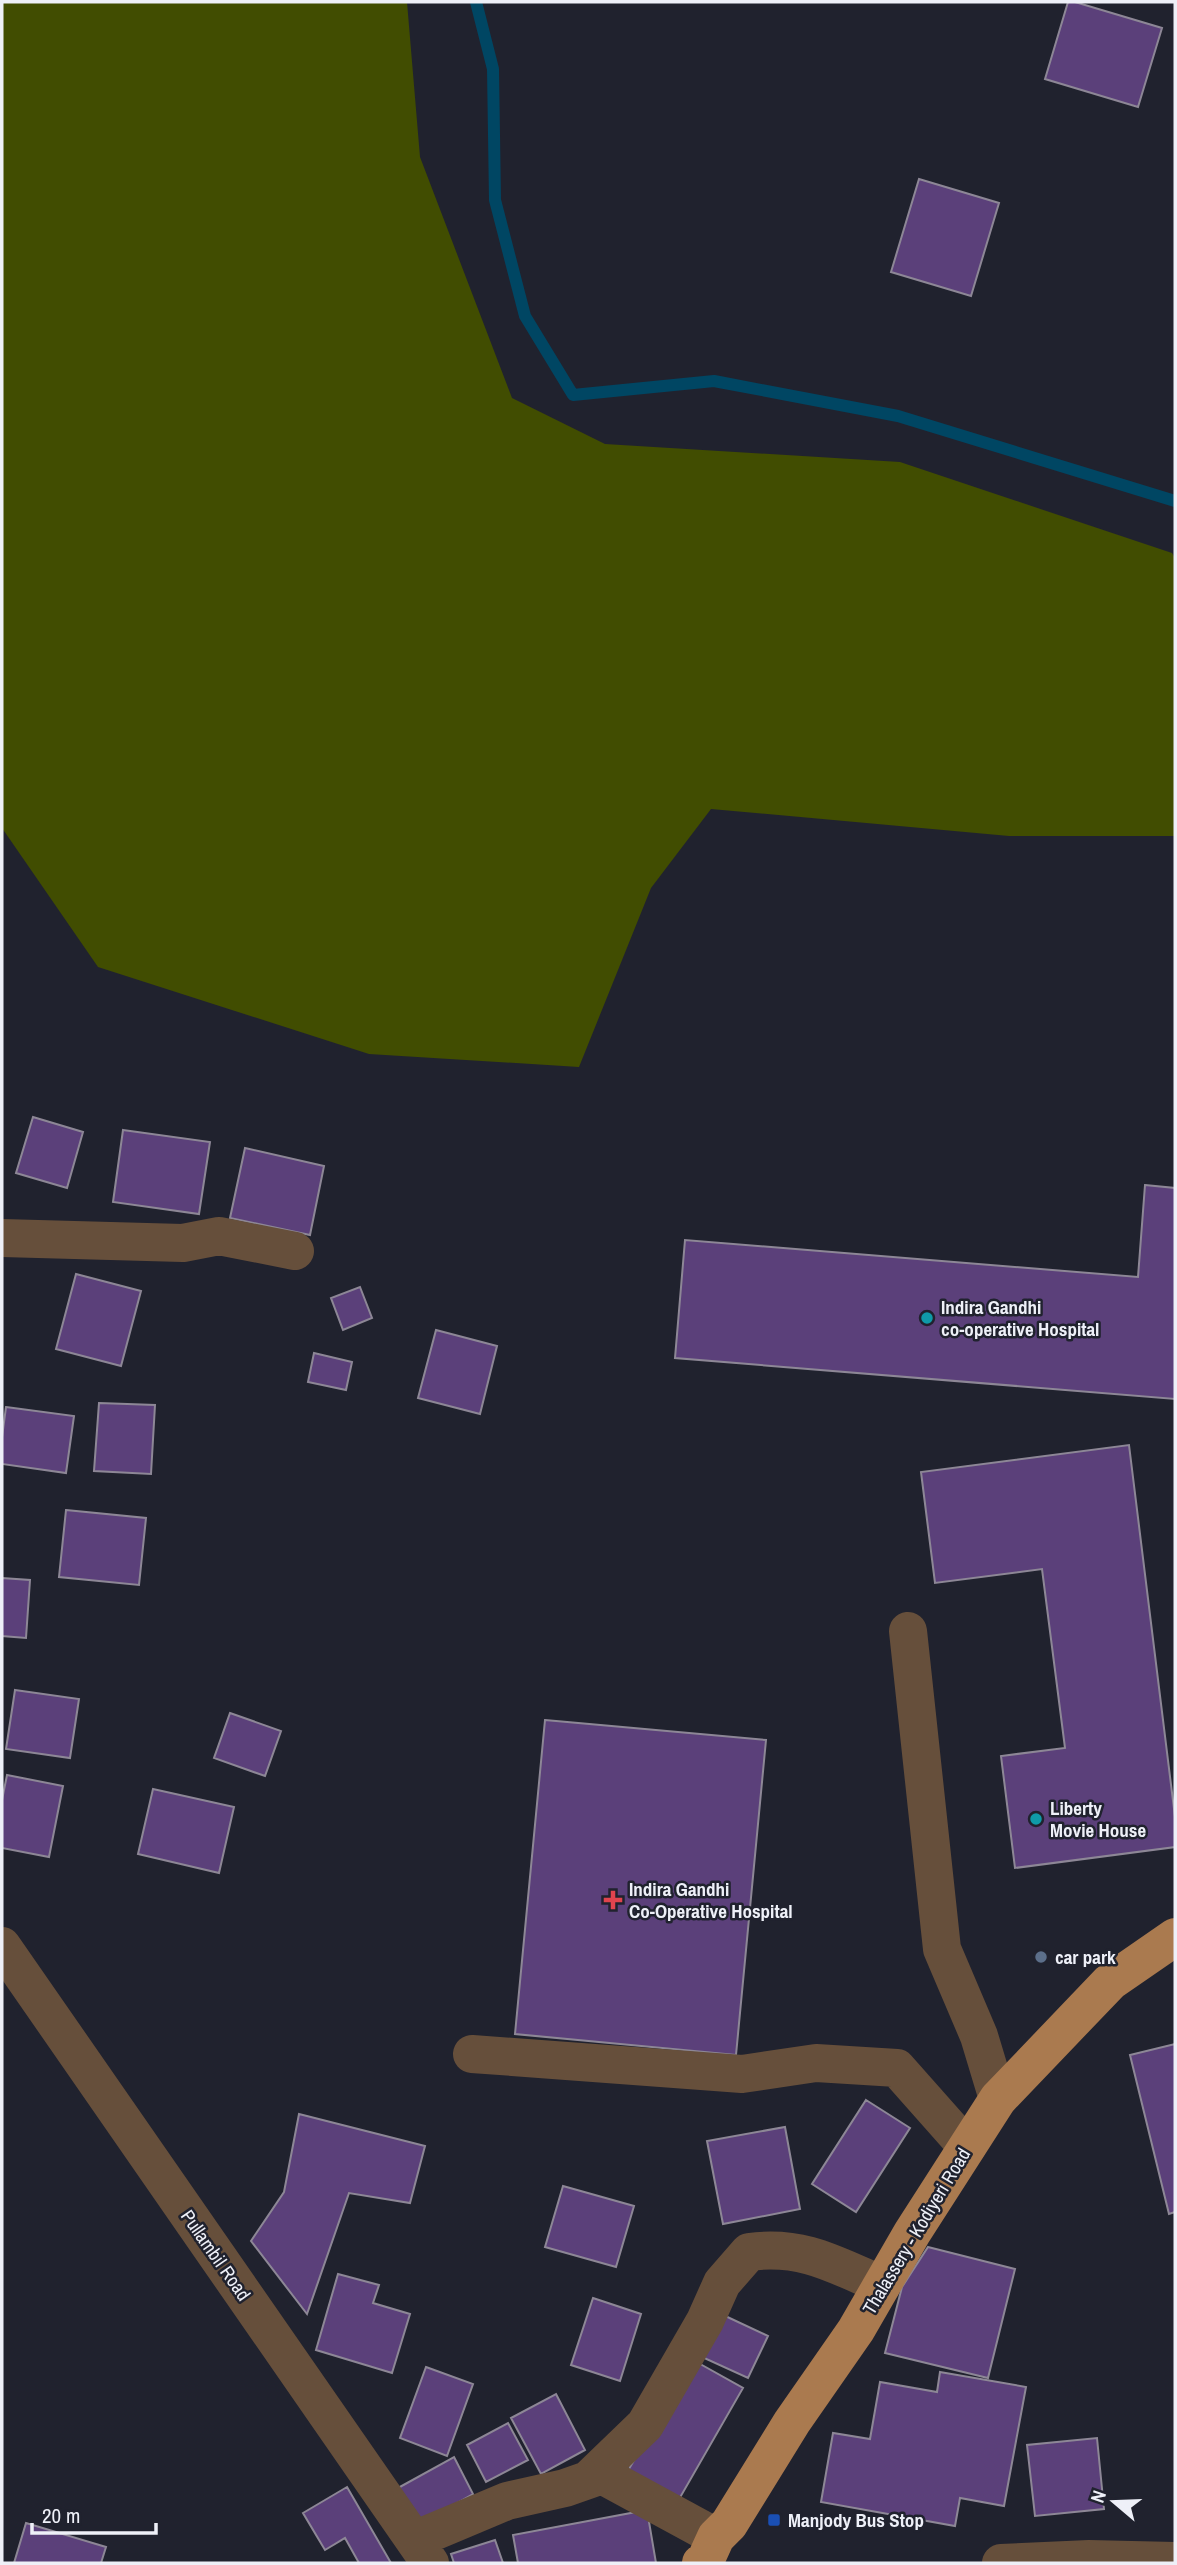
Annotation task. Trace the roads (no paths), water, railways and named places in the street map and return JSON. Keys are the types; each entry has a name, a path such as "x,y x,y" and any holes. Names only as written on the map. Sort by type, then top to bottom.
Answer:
{"main road":[{"name":"Thalassery - Kodiyeri Road","path":"709,2550 730,2524 792,2422 856,2330 998,2099 1110,1982 1175,1937"}],"street":[{"path":"2,1238 183,1243 219,1236 295,1251"},
{"path":"908,1632 942,1949 979,2036 998,2099"},
{"name":"Pullambil Road","path":"2,1946 422,2552"},
{"path":"472,2054 742,2074 816,2063 897,2068 967,2147"},
{"path":"589,2479 645,2425 705,2321 722,2283 749,2252 774,2249 813,2255 882,2285"},
{"path":"422,2552 507,2501 565,2488 602,2475 709,2550"},
{"path":"1001,2563 1089,2559 1175,2561"}],"waterway":[{"path":"476,2 493,69 495,200 525,316 573,395 714,381 898,416 1175,501"}],"place":[{"name":"Indira Gandhi co-operative Hospital","path":"927,1318"},
{"name":"Liberty Movie House","path":"1036,1819"},
{"name":"Indira Gandhi Co-Operative Hospital","path":"613,1900"},
{"name":"car park","path":"1041,1957"},
{"name":"Manjody Bus Stop","path":"774,2520"}]}
